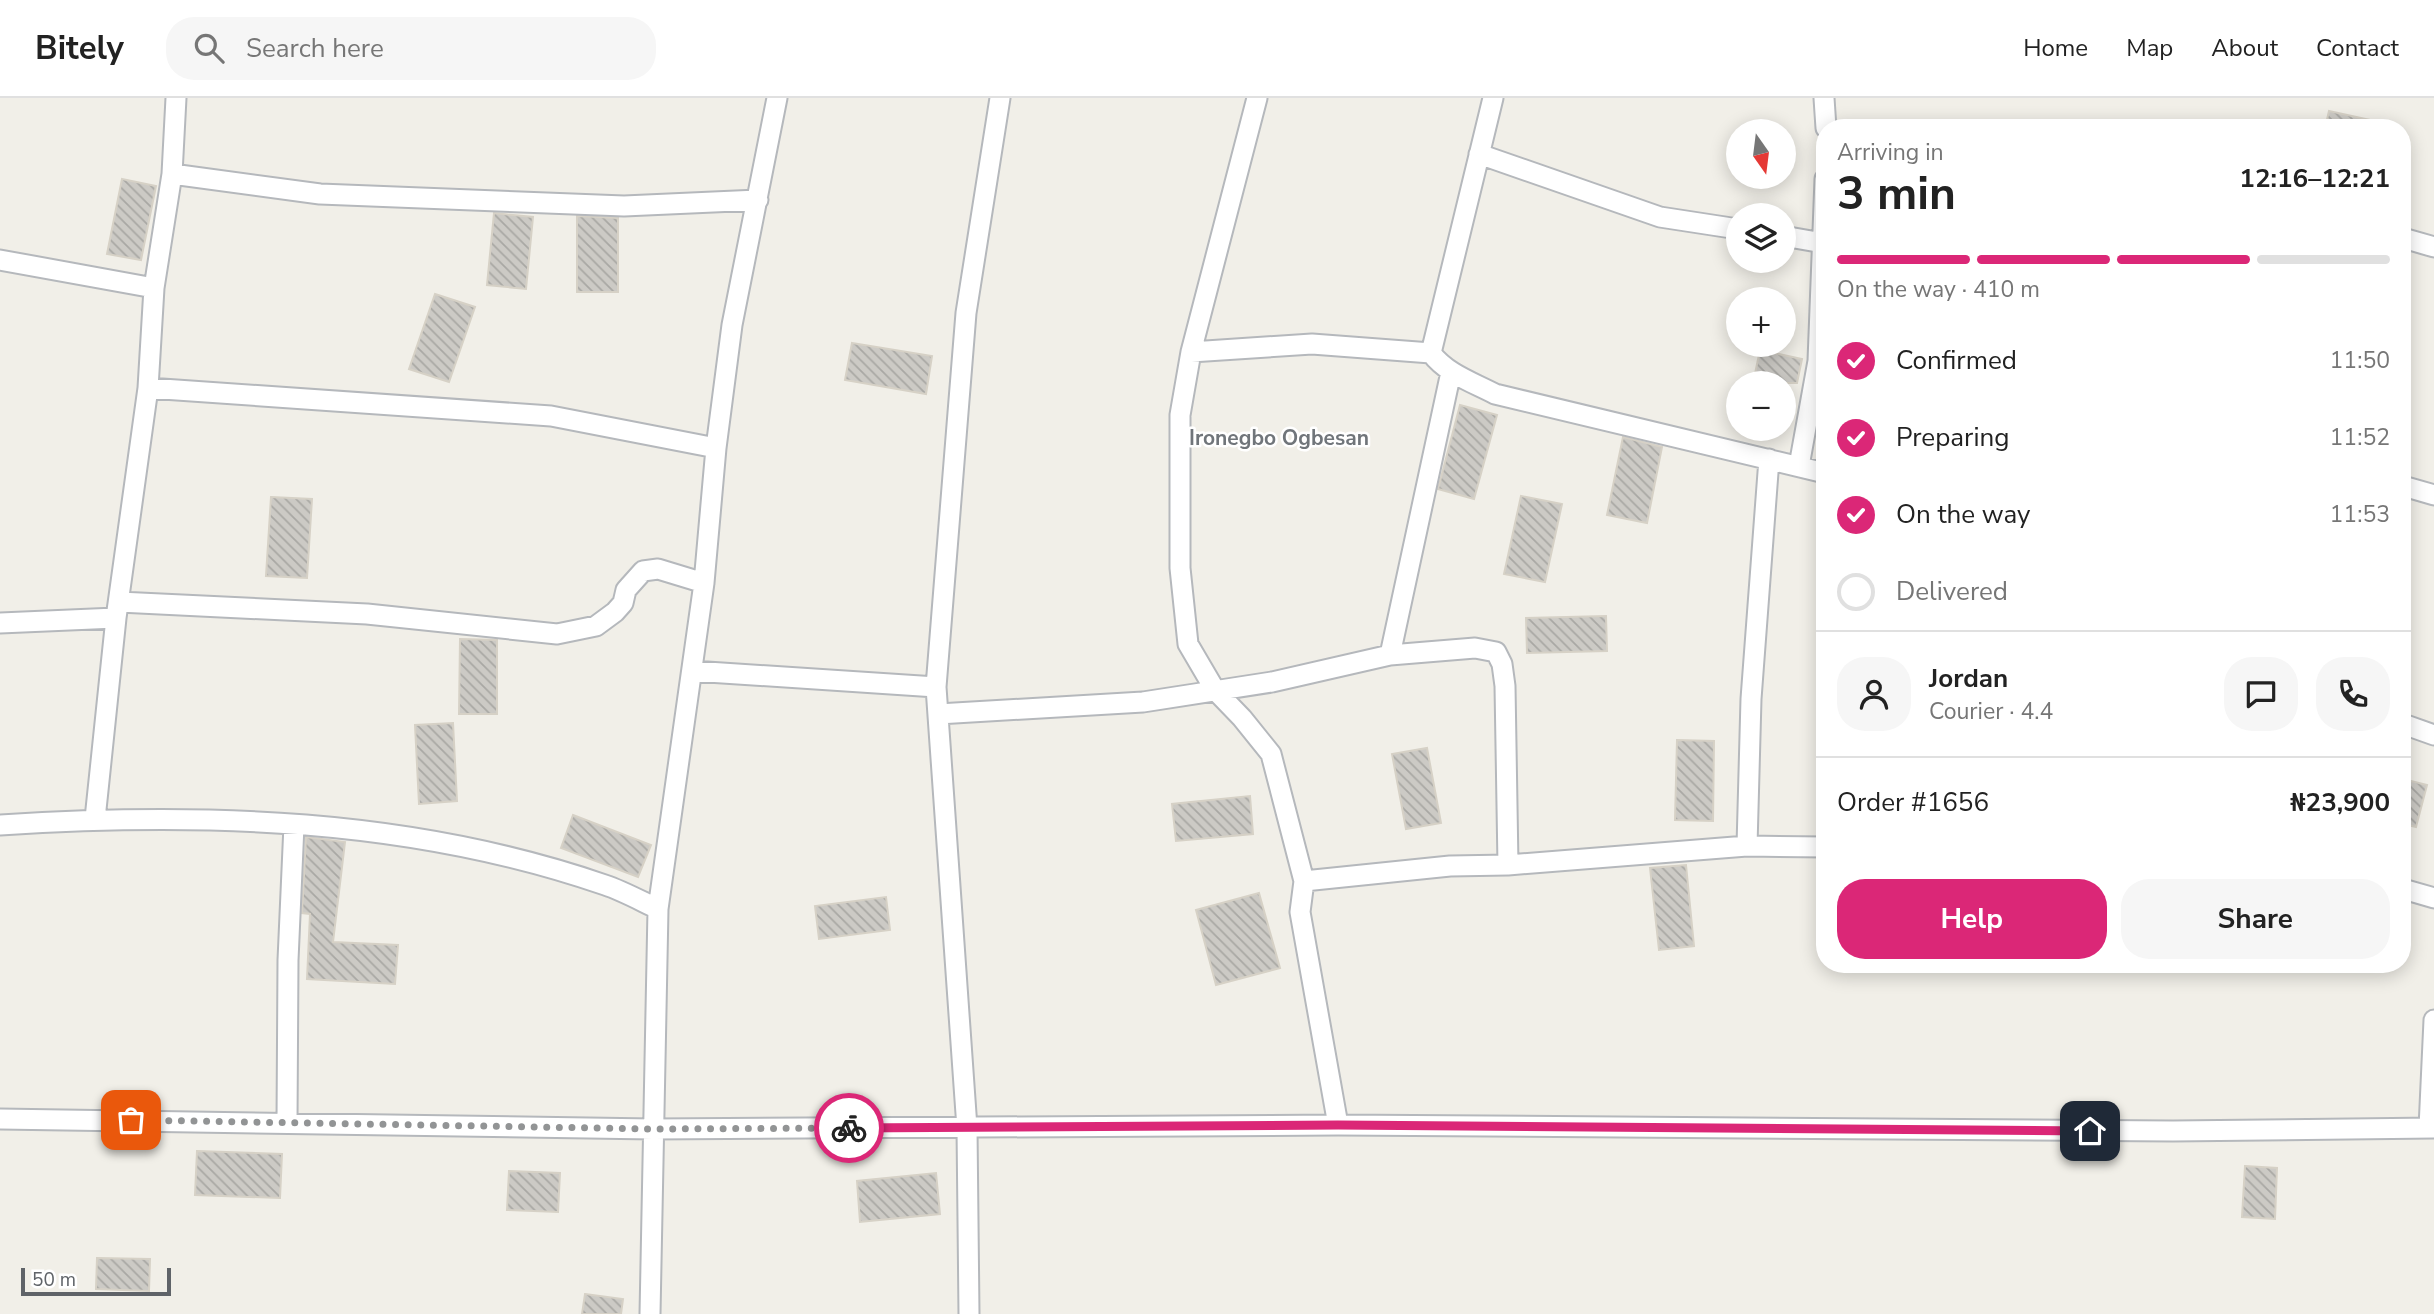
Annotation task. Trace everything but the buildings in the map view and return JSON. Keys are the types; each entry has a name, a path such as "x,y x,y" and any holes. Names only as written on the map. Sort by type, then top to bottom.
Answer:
{"street":[{"path":"95,819 118,610 148,388 154,288 172,174 176,98"},
{"path":"650,1314 659,909 704,583 716,448 732,325 777,98"},
{"path":"969,1314 967,1128 936,687 966,313 1000,98"},
{"path":"1257,98 1191,352 1180,415 1180,568 1188,644 1215,690 1272,754 1304,881 1300,912 1338,1125"},
{"path":"1431,353 1493,98"},
{"path":"1825,98 1826,119"},
{"path":"1479,154 1660,217 1726,227"},
{"path":"172,174 320,194 624,206 758,200"},
{"path":"1796,238 1816,242"},
{"path":"2411,240 2434,247"},
{"path":"0,260 154,288"},
{"path":"1191,352 1312,344 1431,353 1451,372 1495,394 1816,471"},
{"path":"1390,655 1451,372"},
{"path":"148,388 551,416 716,448"},
{"path":"1800,466 1816,390"},
{"path":"1747,846 1751,699 1769,459"},
{"path":"2411,488 2434,495"},
{"path":"0,623 118,610 367,614 557,634 596,625 615,612 623,603 626,590 643,571 658,569 704,583"},
{"path":"938,714 1143,702 1272,682 1390,655 1475,648 1496,652 1502,664 1505,686 1508,865"},
{"path":"692,671 936,687"},
{"path":"2411,727 2434,735"},
{"path":"0,825 95,819 255,821 405,835 514,857 607,886 659,909"},
{"path":"287,1122 288,960 294,825"},
{"path":"1304,881 1450,866 1508,865 1747,846 1816,847"},
{"path":"2411,891 2434,898"},
{"path":"0,1119 653,1129 1338,1125 2173,1132 2432,1128 2434,1020"}],"way so far":[{"path":"131,1120 653,1129 849,1128"}],"district":[{"name":"Ironegbo Ogbesan","path":"1279,438"}],"route":[{"path":"849,1128 1338,1125 2090,1131"}]}
